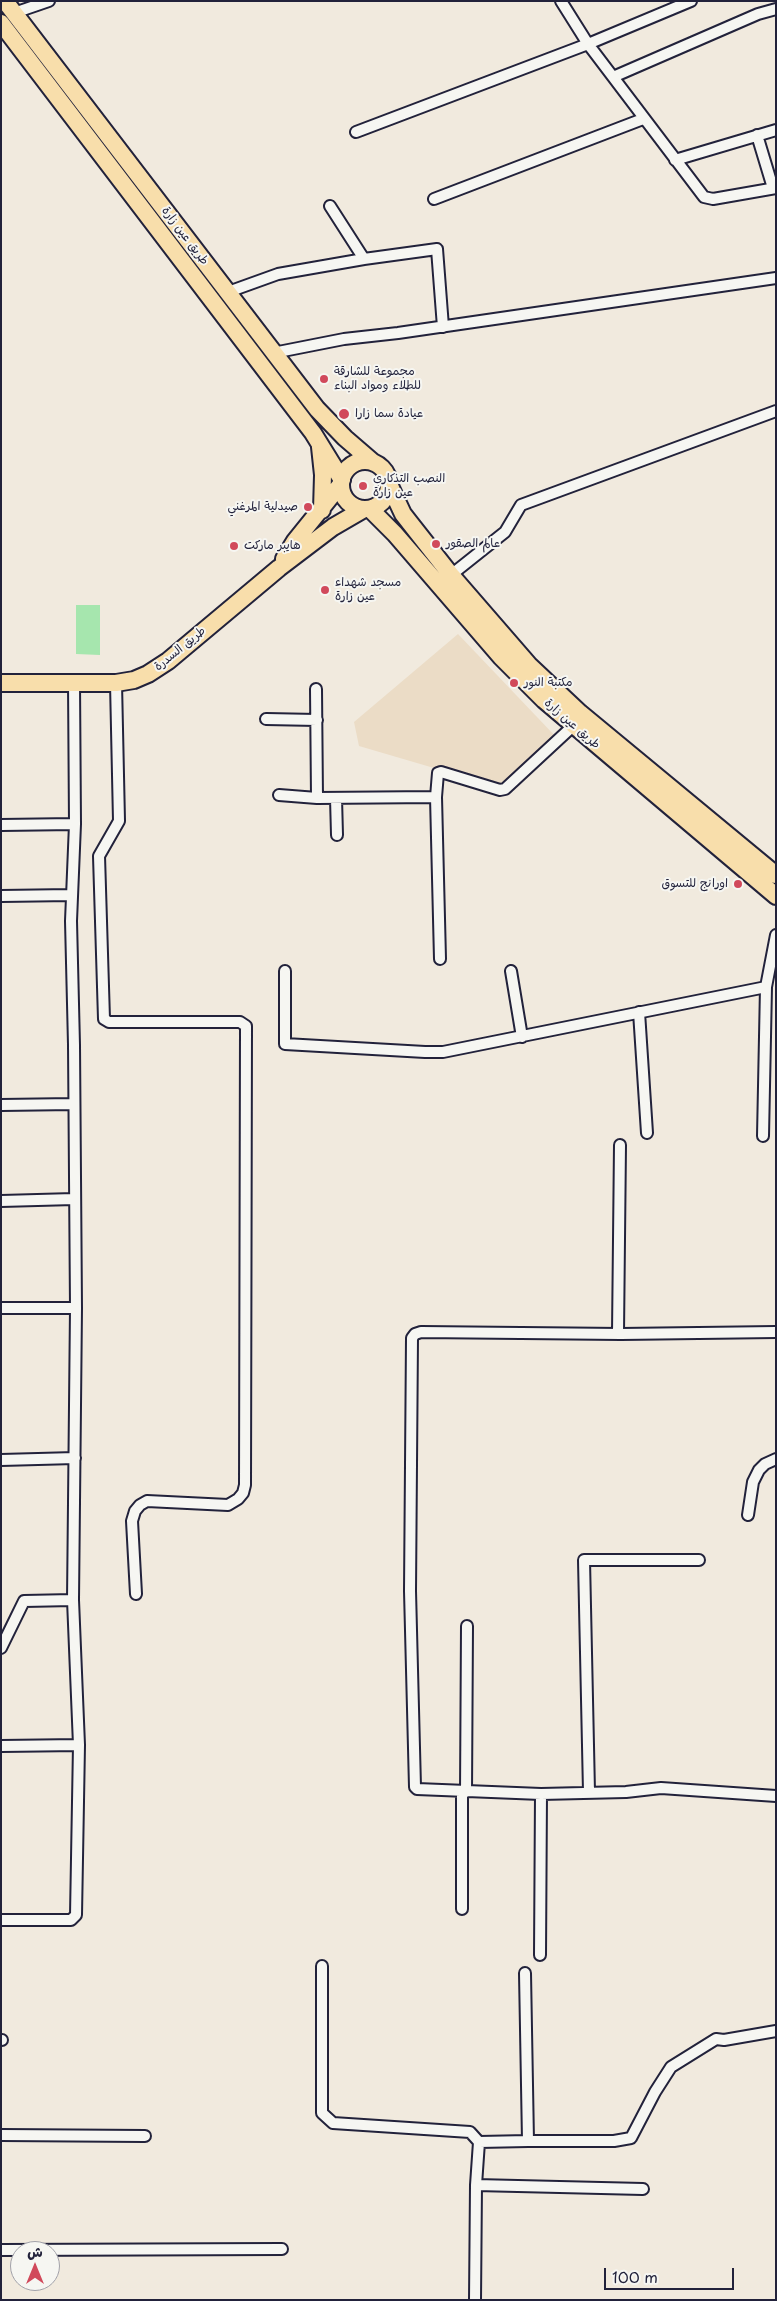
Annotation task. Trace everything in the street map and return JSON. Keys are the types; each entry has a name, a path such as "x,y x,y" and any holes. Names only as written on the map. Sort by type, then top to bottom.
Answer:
{"main road":[{"name":"طريق عين زارة","path":"7,13 228,292 317,409 345,438 374,463"},
{"name":"طريق عين زارة","path":"7,13 318,440 342,482"},
{"path":"329,457 338,454 342,450 345,438"},
{"path":"318,440 323,475 322,510"},
{"path":"279,568 295,541 322,510 342,482 344,474 354,464 374,463 386,473 389,484 384,500 367,509 354,506 346,499 342,482"},
{"name":"طريق عين زارة","path":"389,484 403,514 514,649 563,697 776,876"},
{"name":"طريق عين زارة","path":"367,509 388,527 501,657 573,726 776,896"},
{"name":"طريق السدرة","path":"1,683 116,683 141,677 168,661 279,568 333,527 367,509"},
{"path":"388,527 390,518 398,513 403,514"}],"street":[{"path":"7,13 49,1"},
{"path":"561,1 588,44 704,197 709,200 774,188 757,135"},
{"path":"356,132 588,44 691,1"},
{"path":"613,77 758,14 776,10"},
{"path":"434,199 643,118"},
{"path":"675,160 776,130"},
{"path":"330,206 364,259"},
{"path":"228,292 278,274 436,249 443,327"},
{"path":"274,354 344,339 443,327 776,278"},
{"path":"451,574 504,532 521,505 776,412"},
{"path":"1,1920 71,1920 76,1915 79,1745 74,1600 76,1308 71,895 75,824 74,683"},
{"path":"116,683 119,821 99,856 104,1019 109,1022 240,1022 246,1026 245,1485 238,1499 228,1505 147,1500 140,1505 135,1511 132,1521 136,1594"},
{"path":"316,689 317,798"},
{"path":"266,719 317,720"},
{"path":"440,959 436,797 438,773 441,772 500,790 505,789 573,726"},
{"path":"279,795 317,798 436,797"},
{"path":"336,798 337,834"},
{"path":"1,825 75,824"},
{"path":"1,896 71,895"},
{"path":"763,1136 766,988 776,934"},
{"path":"285,971 284,1042 287,1044 443,1052 766,988"},
{"path":"511,971 522,1037"},
{"path":"639,1012 647,1133"},
{"path":"1,1105 74,1104"},
{"path":"618,1333 620,1145"},
{"path":"1,1201 74,1199"},
{"path":"1,1308 76,1308"},
{"path":"776,1332 421,1332 412,1338 410,1591 415,1787 420,1790 542,1794 670,1788 776,1796"},
{"path":"1,1460 75,1458"},
{"path":"748,1515 750,1492 759,1470 765,1464 776,1459"},
{"path":"589,1792 584,1560 699,1560"},
{"path":"1,1648 24,1601 74,1600"},
{"path":"462,1909 467,1626"},
{"path":"1,1746 79,1745"},
{"path":"540,1955 542,1794"},
{"path":"322,1966 322,2113 332,2123 470,2132 479,2142 476,2185 475,2300"},
{"path":"525,1973 528,2141"},
{"path":"479,2142 614,2141 631,2138 655,2092 671,2067 716,2039 724,2040 776,2031"},
{"path":"1,2135 145,2136"},
{"path":"476,2185 643,2189"},
{"path":"1,2250 282,2250"}],"shaded area":[{"path":"458,634 557,738 502,788 359,746 354,722"}],"green space":[{"path":"76,605 100,605 100,655 76,654"}],"place":[{"name":"مجموعة للشارقة للطلاء ومواد البناء","path":"324,379"},
{"name":"عيادة سما زارا","path":"344,414"},
{"name":"النصب التذكاري عين زارة","path":"363,486"},
{"name":"صيدلية المرغني","path":"308,507"},
{"name":"عالم الصقور","path":"436,544"},
{"name":"هايبر ماركت","path":"234,546"},
{"name":"مسجد شهداء عين زارة","path":"325,590"},
{"name":"مكتبة النور","path":"514,683"},
{"name":"اورانج للتسوق","path":"738,884"}]}
